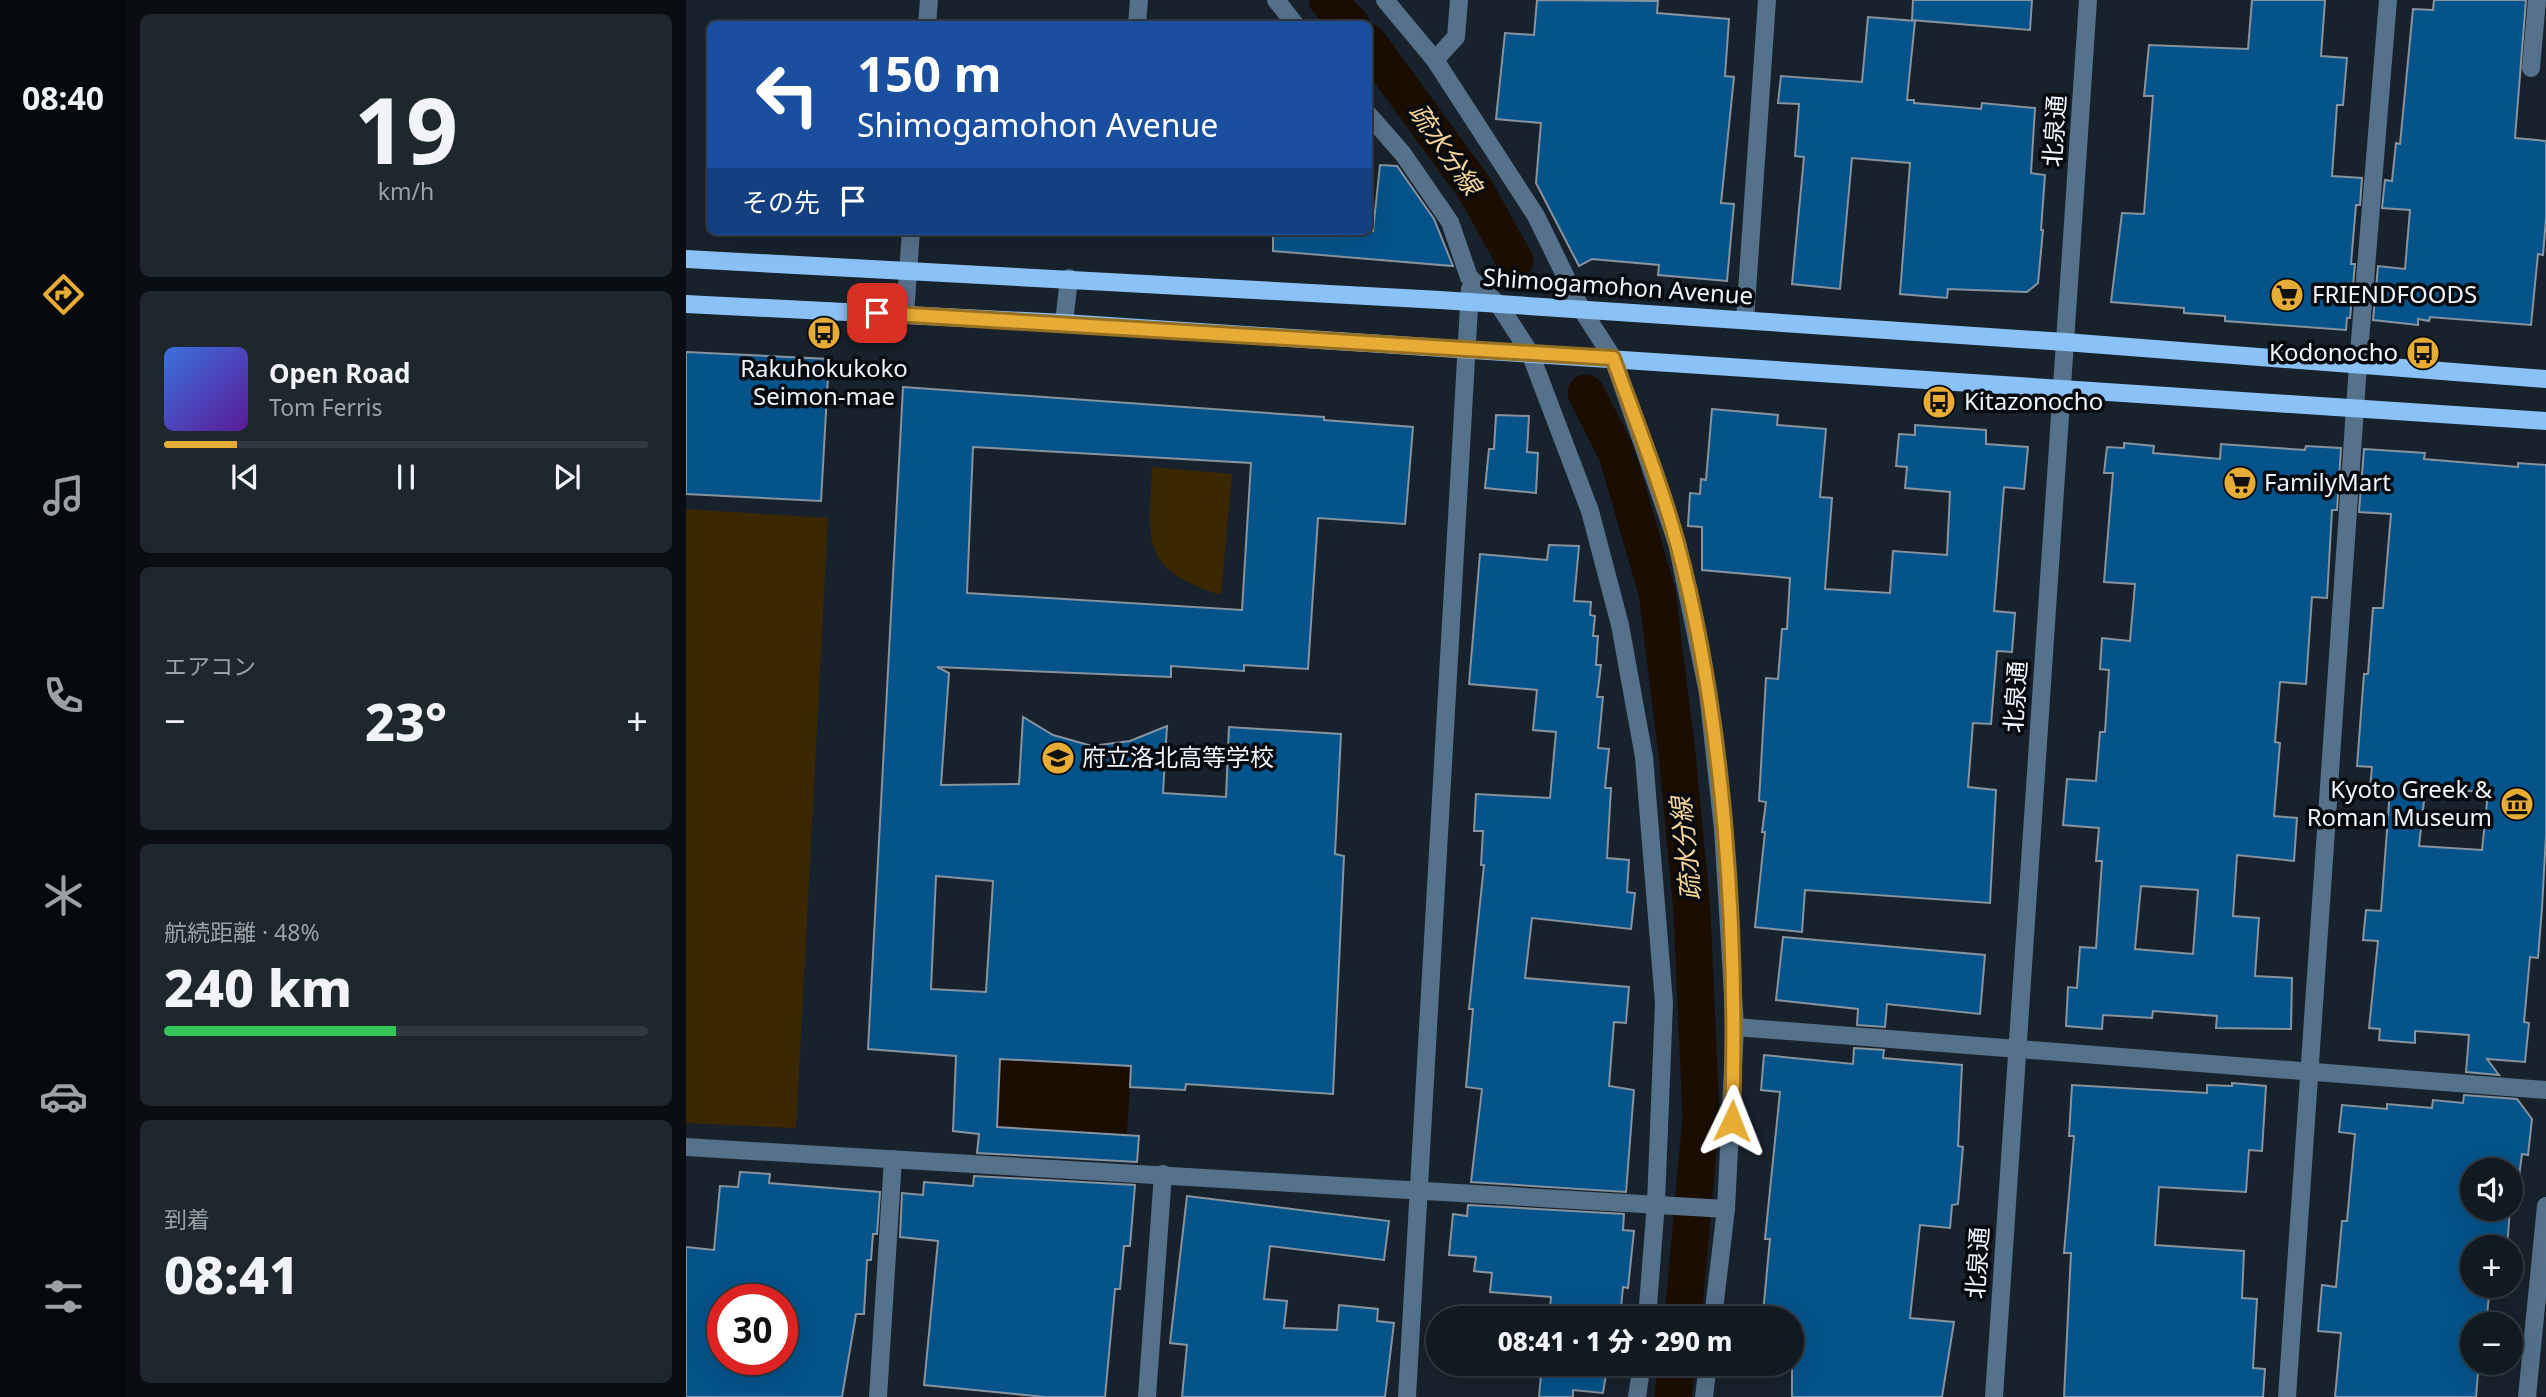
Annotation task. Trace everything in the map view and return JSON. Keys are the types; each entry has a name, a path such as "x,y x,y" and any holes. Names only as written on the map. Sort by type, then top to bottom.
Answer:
{"main road":[{"name":"Shimogamohon Avenue","path":"686,259 1470,302 2065,342 2546,379"},
{"path":"686,304 905,314 1468,348 2546,421"}],"street":[{"path":"927,21 929,0"},
{"path":"1137,21 1139,0"},
{"path":"1276,0 1294,21"},
{"path":"1385,0 1435,60 1536,216 1582,310 1613,358 1676,543 1708,693 1723,829 1735,1027 1726,1209 1714,1306"},
{"path":"1435,60 1456,37 1459,0"},
{"path":"1745,320 1767,0"},
{"name":"北泉通","path":"1994,1397 2088,0"},
{"path":"2287,1397 2358,365 2388,0"},
{"path":"2530,68 2537,0"},
{"path":"1372,119 1403,154 1450,222 1469,277 1470,302 1406,1397"},
{"path":"905,314 911,235"},
{"path":"1469,277 1499,305 1530,353 1590,511 1620,625 1644,757 1664,1003 1656,1203 1648,1306"},
{"path":"1064,323 1069,278"},
{"path":"1735,1027 2546,1090"},
{"path":"686,1147 1726,1209"},
{"path":"878,1397 893,1159"},
{"path":"1147,1397 1163,1174"},
{"path":"2527,1397 2546,1206"},
{"path":"1637,1397 1640,1376"},
{"path":"1704,1397 1706,1376"}],"shaded area":[{"path":"1152,467 1232,474 1221,595 1175,575 1162,563 1151,534"},
{"path":"686,509 828,518 796,1128 686,1123"},
{"path":"1000,1059 1131,1066 1127,1135 997,1127"}],"building":[{"path":"1537,0 1658,1 1657,13 1729,19 1725,76 1734,77 1721,203 1734,204 1727,281 1658,275 1659,265 1592,259 1579,266 1536,183 1541,123 1496,119 1505,33 1534,35"},
{"path":"1913,0 2032,0 2030,30 1912,20"},
{"path":"2252,0 2325,0 2321,56 2347,58 2343,105 2337,105 2332,176 2362,178 2360,205 2356,205 2351,264 2355,264 2350,318 2347,318 2346,330 2225,321 2225,316 2184,313 2184,308 2111,302 2122,213 2144,214 2153,96 2144,96 2149,45 2248,49"},
{"path":"2434,0 2526,0 2515,138 2546,141 2546,219 2543,255 2538,254 2531,325 2430,317 2429,321 2418,319 2418,325 2373,320 2378,266 2405,269 2410,210 2382,208 2385,180 2392,181 2396,143 2400,144 2413,9 2433,10"},
{"path":"1868,17 1915,21 1907,100 1914,100 1914,103 1981,109 1982,103 2035,108 2031,173 2045,175 2043,230 2038,283 2027,292 1948,289 1947,298 1900,294 1910,163 1852,158 1840,289 1792,284 1804,157 1795,156 1799,104 1778,103 1781,76 1862,82"},
{"path":"1380,165 1397,166 1434,219 1453,266 1273,251 1273,235 1372,235"},
{"path":"686,352 829,359 821,501 686,494"},
{"path":"903,387 1324,417 1324,420 1413,427 1405,524 1318,518 1308,669 1244,665 1244,671 1171,666 1171,677 937,667 949,673 941,785 1019,784 1023,717 1053,735 1092,746 1130,741 1167,726 1163,793 1226,797 1229,727 1341,734 1335,854 1344,856 1333,1094 1186,1084 1185,1090 1130,1087 1131,1066 1000,1059 997,1127 1139,1136 1137,1162 977,1153 979,1134 953,1131 956,1056 868,1049","holes":["973,447 1251,463 1242,610 967,593","936,876 993,881 986,992 931,989"]},
{"path":"1712,409 1778,415 1777,425 1826,429 1820,497 1832,498 1825,589 1890,593 1893,551 1947,555 1950,492 1905,488 1907,467 1896,466 1899,434 1915,435 1915,425 1986,430 1986,444 2028,447 2024,489 2004,487 1994,611 2015,613 2012,652 1997,651 1991,724 1973,723 1968,787 1996,790 1990,903 1805,890 1802,932 1755,927 1765,832 1762,832 1766,802 1759,801 1766,678 1778,679 1782,629 1787,629 1790,578 1702,570 1702,527 1688,526 1690,493 1700,494 1701,479 1706,480"},
{"path":"1496,415 1529,416 1527,452 1538,453 1536,493 1485,488 1489,449 1494,449"},
{"path":"2124,443 2154,446 2153,453 2220,459 2221,444 2305,450 2306,446 2341,448 2337,510 2332,510 2327,598 2312,597 2306,684 2280,682 2275,742 2280,743 2274,816 2297,818 2294,861 2237,855 2233,916 2259,918 2255,976 2292,978 2291,1029 2216,1028 2217,1016 2153,1011 2152,1018 2103,1015 2102,1029 2066,1026 2068,987 2077,988 2080,947 2096,948 2102,861 2096,861 2099,828 2063,825 2067,779 2096,781 2100,732 2105,732 2109,670 2100,669 2102,638 2130,641 2135,584 2104,582 2113,473 2104,473 2107,447 2124,448","holes":["2141,886 2198,890 2193,954 2135,949"]},
{"path":"2364,449 2425,453 2424,459 2518,467 2518,463 2546,465 2546,835 2542,908 2538,958 2530,957 2524,1022 2529,1023 2525,1062 2487,1059 2499,1075 2466,1072 2469,1035 2415,1031 2415,1043 2379,1040 2380,1029 2369,1028 2378,941 2363,940 2366,910 2381,911 2390,790 2370,788 2372,767 2357,766 2364,674 2368,674 2373,608 2383,608 2391,514 2359,512","holes":["2433,789 2488,792 2482,850 2419,846 2425,792 2432,793"]},
{"path":"1549,545 1579,546 1574,601 1591,602 1590,615 1595,616 1593,636 1598,636 1596,665 1601,665 1597,697 1603,697 1598,748 1609,749 1605,788 1611,788 1607,858 1629,860 1627,892 1635,893 1631,929 1532,918 1525,978 1629,987 1626,1023 1614,1022 1609,1086 1634,1090 1626,1192 1471,1182 1482,1089 1466,1087 1473,1009 1469,1009 1484,865 1481,865 1483,831 1474,831 1476,794 1550,798 1556,732 1533,730 1537,690 1469,684 1480,554 1547,560"},
{"path":"1783,937 1985,955 1980,1014 1887,1004 1885,1027 1857,1025 1858,1009 1776,1000"},
{"path":"1854,1048 1884,1050 1883,1058 1962,1065 1958,1146 1963,1147 1958,1204 1952,1205 1950,1228 1920,1225 1910,1318 1954,1322 1942,1397 1792,1397 1792,1376 1804,1376 1804,1306 1764,1306 1770,1239 1765,1239 1780,1092 1761,1090 1764,1055 1853,1064"},
{"path":"2232,1083 2266,1086 2262,1151 2249,1150 2246,1192 2159,1187 2155,1245 2244,1251 2242,1298 2257,1299 2253,1368 2265,1369 2263,1397 2064,1397 2071,1253 2064,1253 2074,1136 2069,1136 2072,1085 2207,1093 2207,1085 2232,1086"},
{"path":"2464,1095 2517,1099 2532,1119 2528,1155 2522,1154 2521,1158 2460,1158 2460,1221 2509,1221 2508,1235 2460,1235 2460,1298 2489,1298 2487,1312 2460,1312 2460,1375 2478,1375 2476,1397 2335,1397 2341,1333 2318,1331 2322,1285 2336,1287 2342,1221 2347,1221 2355,1134 2339,1132 2342,1105 2387,1109 2387,1104 2432,1108 2433,1100 2463,1103"},
{"path":"740,1172 770,1174 769,1183 880,1192 877,1234 873,1234 871,1260 867,1260 864,1314 856,1314 842,1397 686,1397 686,1247 714,1250 720,1186 738,1187"},
{"path":"974,1176 1135,1185 1130,1246 1124,1246 1120,1289 1115,1289 1105,1397 1045,1397 924,1385 938,1241 900,1237 902,1193 923,1195 924,1182 973,1186"},
{"path":"1187,1196 1389,1221 1384,1260 1270,1246 1264,1299 1287,1301 1284,1328 1337,1330 1339,1305 1378,1309 1377,1321 1394,1323 1385,1397 1182,1397 1187,1345 1170,1343"},
{"path":"1468,1205 1624,1214 1623,1230 1634,1231 1628,1288 1623,1287 1621,1306 1550,1306 1551,1297 1490,1292 1492,1273 1474,1271 1476,1257 1449,1255 1453,1214 1467,1216"},
{"path":"1541,1376 1606,1376 1603,1393 1573,1390 1573,1397 1539,1397"}],"waterway":[{"name":"疏水分線","path":"1327,0 1348,21"},
{"name":"疏水分線","path":"1372,47 1475,189 1515,261"},
{"name":"疏水分線","path":"1586,393 1617,454 1657,592 1677,754 1692,911 1701,1117 1684,1306"},
{"name":"疏水分線","path":"1673,1397 1675,1376"}],"place":[{"name":"FRIENDFOODS","path":"2287,295"},
{"name":"Rakuhokukoko Seimon-mae","path":"824,333"},
{"name":"Kodonocho","path":"2423,353"},
{"name":"Kitazonocho","path":"1939,402"},
{"name":"FamilyMart","path":"2240,483"},
{"name":"府立洛北高等学校","path":"1058,758"},
{"name":"Kyoto Greek & Roman Museum","path":"2517,804"}],"route":[{"path":"877,313 1613,358 1676,543 1708,693 1723,829 1735,1027 1732,1121"}]}
